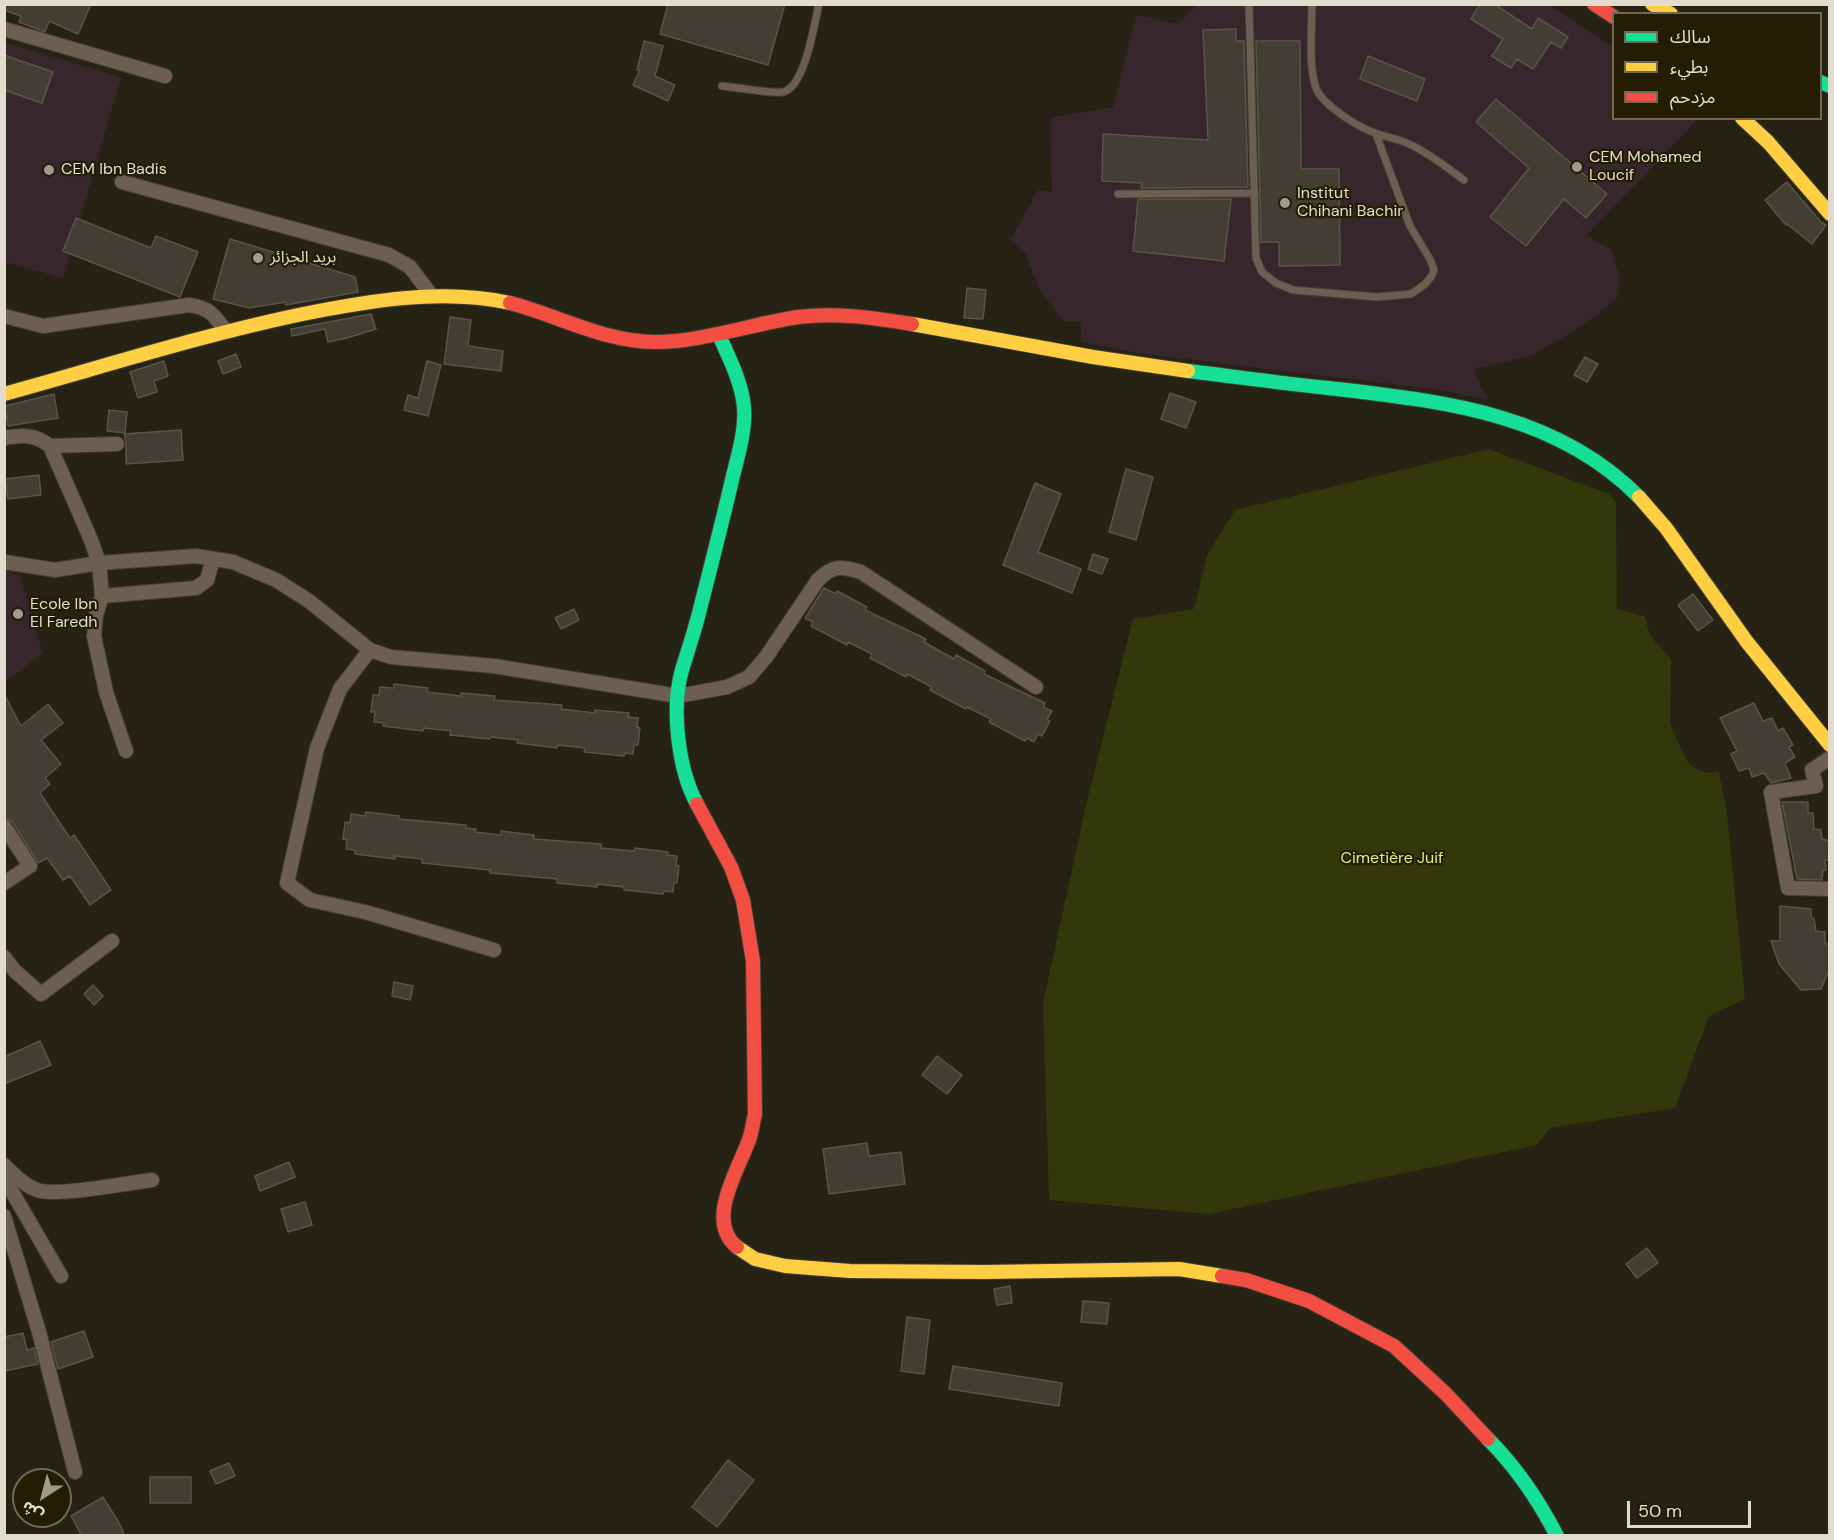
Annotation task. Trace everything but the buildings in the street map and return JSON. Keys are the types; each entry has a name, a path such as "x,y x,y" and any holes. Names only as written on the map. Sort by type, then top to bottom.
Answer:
{"main road":[{"path":"1594,4 1612,16"},
{"path":"1652,4 1667,12"},
{"path":"1744,120 1768,142 1830,214"},
{"path":"4,394 226,332 312,311 365,302 432,296 491,300 510,304 620,338 654,343 719,335 789,320 834,315 902,323 1111,360 1385,395 1485,412 1530,426 1580,450 1612,472 1638,495 1769,671 1830,745"},
{"path":"719,335 736,373 744,409 739,450 724,516 692,642 681,672 676,719 691,793 731,867 743,900 753,961 755,1114 750,1137 732,1178 722,1217 724,1229 733,1244 755,1259 785,1266 850,1271 985,1272 1179,1269 1246,1280 1310,1301 1394,1346 1446,1394 1500,1451 1543,1508 1557,1536"}],"street":[{"path":"4,29 165,75"},
{"path":"122,182 389,255 410,267 432,296"},
{"path":"4,316 43,326 189,305 210,311 226,332"},
{"path":"4,438 32,436 40,438 50,446 87,529 99,563 102,596 96,615 94,636 106,692 126,751"},
{"path":"50,446 117,444"},
{"path":"4,562 55,570 99,563 196,556 233,562 276,580 309,601 370,650 391,657 494,666 678,696 727,687 749,677 766,657 818,580 828,569 846,567 861,572 1035,687"},
{"path":"102,596 196,588 207,580 213,559"},
{"path":"370,650 340,689 317,748 287,883 310,900 365,912 494,950"},
{"path":"1830,758 1812,770 1816,786 1771,792 1788,888 1830,889"},
{"path":"4,826 30,866 4,883"},
{"path":"4,957 15,971 41,994 112,941"},
{"path":"4,1165 19,1180 38,1190 63,1191 152,1180"},
{"path":"4,1178 61,1276"},
{"path":"4,1216 39,1332 75,1472"}],"lane":[{"path":"722,86 783,93 794,86 801,75 819,4"},
{"path":"1250,4 1256,258 1262,272 1275,283 1293,290 1377,297 1411,294 1424,285 1434,270 1410,226 1376,134"},
{"path":"1312,4 1312,65 1316,89 1326,102 1354,123 1376,134 1413,145 1464,180"},
{"path":"1118,194 1255,193"}],"shaded area":[{"name":"Institut Chihani Bachir","path":"1196,5 1550,5 1612,46 1612,120 1697,120 1586,236 1611,249 1619,276 1618,297 1587,323 1533,355 1473,369 1488,400 1442,390 1143,354 1081,342 1081,322 1064,322 1038,287 1026,254 1011,239 1038,190 1052,192 1050,118 1113,107 1136,15 1178,24"},
{"name":"CEM Ibn Badis","path":"4,42 121,77 63,278 5,262"},
{"name":"Ecole Ibn El Faredh","path":"5,570 20,576 43,653 5,682"}],"green space":[{"name":"Cimetière Juif","path":"1489,449 1609,494 1616,503 1617,609 1644,616 1651,637 1671,659 1670,724 1687,761 1694,768 1706,773 1719,772 1727,813 1745,999 1709,1016 1675,1108 1550,1128 1537,1145 1209,1214 1049,1200 1043,1003 1087,801 1133,619 1194,609 1207,555 1235,510"}],"traffic: fast":[{"path":"1822,83 1830,86"},
{"path":"697,804 685,774 678,738 679,685 698,617 744,426 743,398 731,361 719,335"},
{"path":"1188,371 1419,400 1499,417 1536,430 1573,447 1607,469 1639,497"},
{"path":"1488,1439 1526,1485 1557,1536"}],"traffic: slow":[{"path":"1652,4 1667,12"},
{"path":"1744,120 1768,142 1830,214"},
{"path":"4,394 224,332 350,305 430,297 484,299 510,303"},
{"path":"912,324 1093,357 1188,371"},
{"path":"1639,497 1666,528 1747,642 1830,745"},
{"path":"737,1247 755,1259 785,1266 850,1271 985,1272 1179,1269 1222,1276"}],"traffic: jam":[{"path":"1594,4 1612,16"},
{"path":"510,303 617,338 655,342 690,339 781,320 826,315 855,316 912,324"},
{"path":"697,804 731,867 743,900 753,961 755,1114 750,1137 727,1194 724,1209 724,1223 728,1236 737,1247"},
{"path":"1222,1276 1246,1280 1309,1301 1394,1346 1446,1394 1488,1439"}],"place":[{"name":"CEM Mohamed Loucif","path":"1577,167"},
{"name":"CEM Ibn Badis","path":"49,170"},
{"name":"Institut Chihani Bachir","path":"1285,203"},
{"name":"بريد الجزائر","path":"258,258"},
{"name":"Ecole Ibn El Faredh","path":"18,614"}]}
